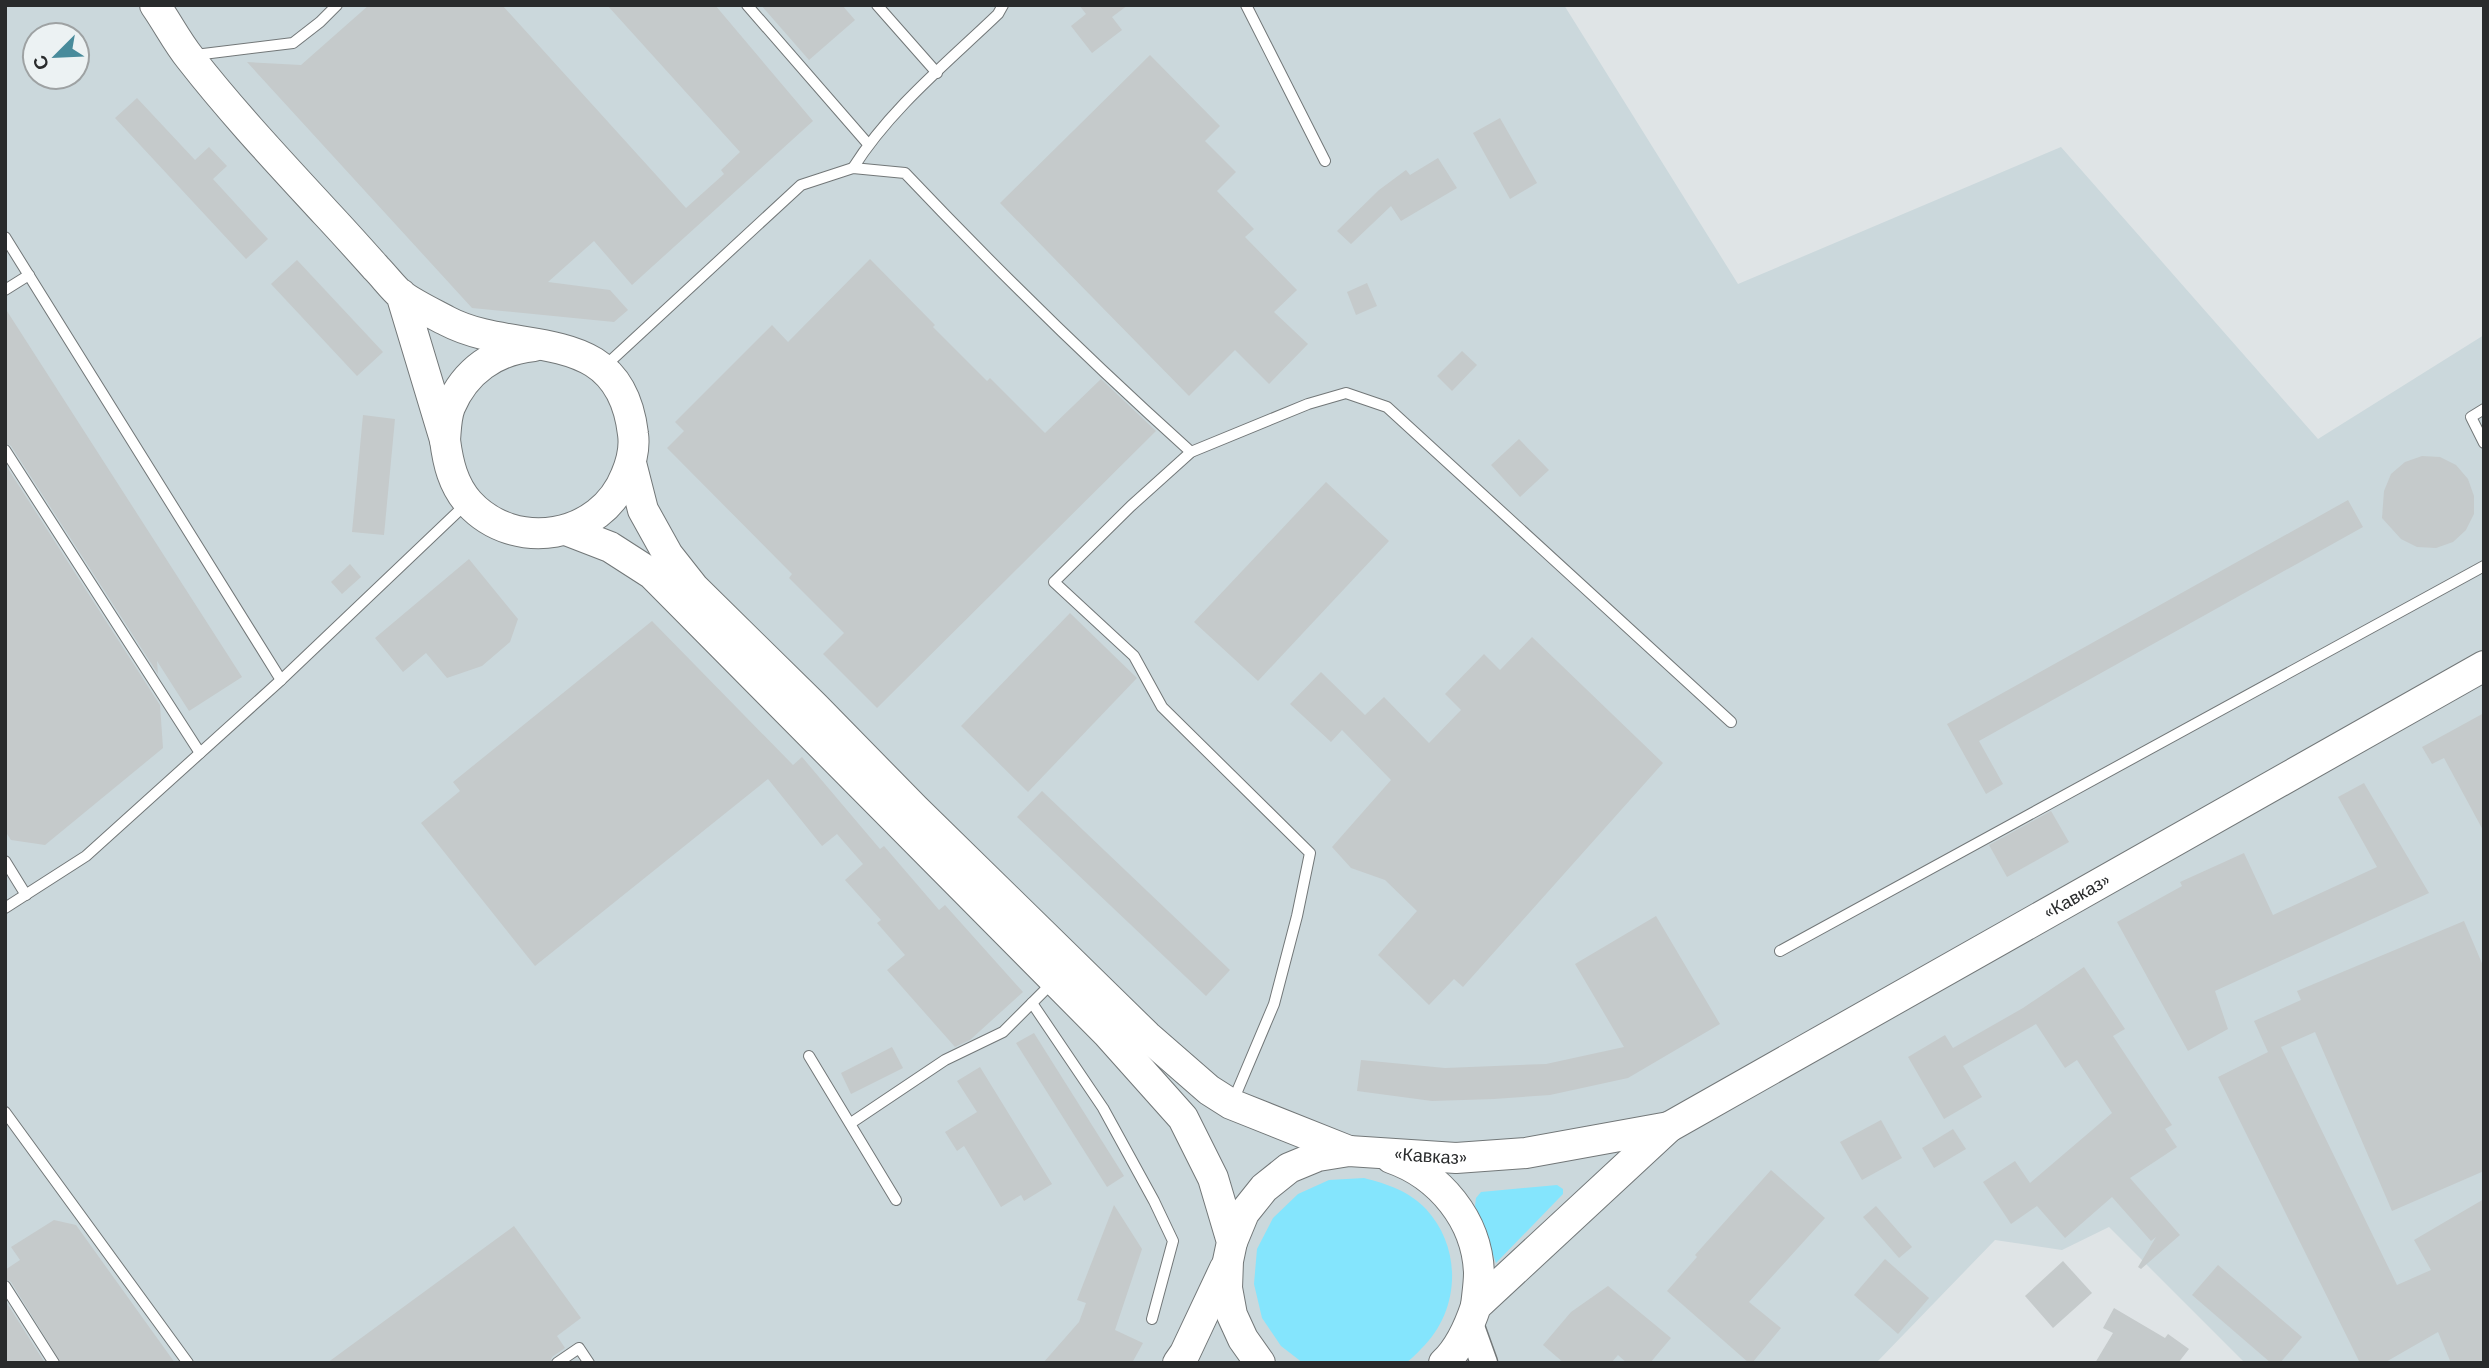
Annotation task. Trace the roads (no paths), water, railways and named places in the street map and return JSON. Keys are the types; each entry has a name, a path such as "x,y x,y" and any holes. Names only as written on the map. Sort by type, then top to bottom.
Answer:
{"main road":[{"path":"162,12 188,56 257,137 401,294 450,323 488,334 565,348 585,356 602,369 619,388 629,412 634,438 631,463 622,486 607,505 589,520 566,530 545,534 524,533 503,527 468,502 447,463 445,440 401,294"},
{"path":"445,440 449,410 464,382 486,361 514,348 545,345"},
{"path":"631,463 643,510 668,555 694,588 1147,1036 1209,1090 1231,1104 1283,1127 1409,1164 1437,1184 1459,1209 1473,1240 1479,1273 1473,1315 1484,1363"},
{"path":"566,530 610,547 652,574 1108,1034 1183,1118 1213,1178 1230,1251 1227,1288 1232,1315 1243,1339 1260,1363"},
{"name":"«Кавказ»","path":"1444,1363 1452,1355 1473,1315 1669,1127 2484,666"},
{"name":"«Кавказ»","path":"1178,1363 1185,1353 1230,1251 1244,1213 1264,1188 1289,1168 1318,1156 1363,1152 1457,1158 1526,1153 1669,1127"}],"lane":[{"path":"188,56 293,43 337,5"},
{"path":"747,5 868,144"},
{"path":"877,5 937,72"},
{"path":"1246,5 1325,161"},
{"path":"853,169 868,144 997,8"},
{"path":"602,369 801,185 853,169 905,173 1090,360 1191,452"},
{"path":"5,237 281,680"},
{"path":"5,290 29,275"},
{"path":"1231,1104 1274,1004 1310,853 1162,708 1134,656 1055,582 1131,506 1191,452 1308,404 1346,393 1387,407 1731,722"},
{"path":"2484,409 2471,417 2484,443"},
{"path":"5,450 200,754"},
{"path":"5,908 86,856 281,680 468,502"},
{"path":"1780,951 2484,566"},
{"path":"5,861 26,895"},
{"path":"850,1123 945,1060 1003,1032 1055,980"},
{"path":"1032,1003 1103,1108 1154,1200 1173,1241 1152,1320"},
{"path":"809,1056 896,1200"},
{"path":"5,1112 188,1363"},
{"path":"5,1286 54,1363"},
{"path":"557,1363 579,1348 589,1363"}]}
